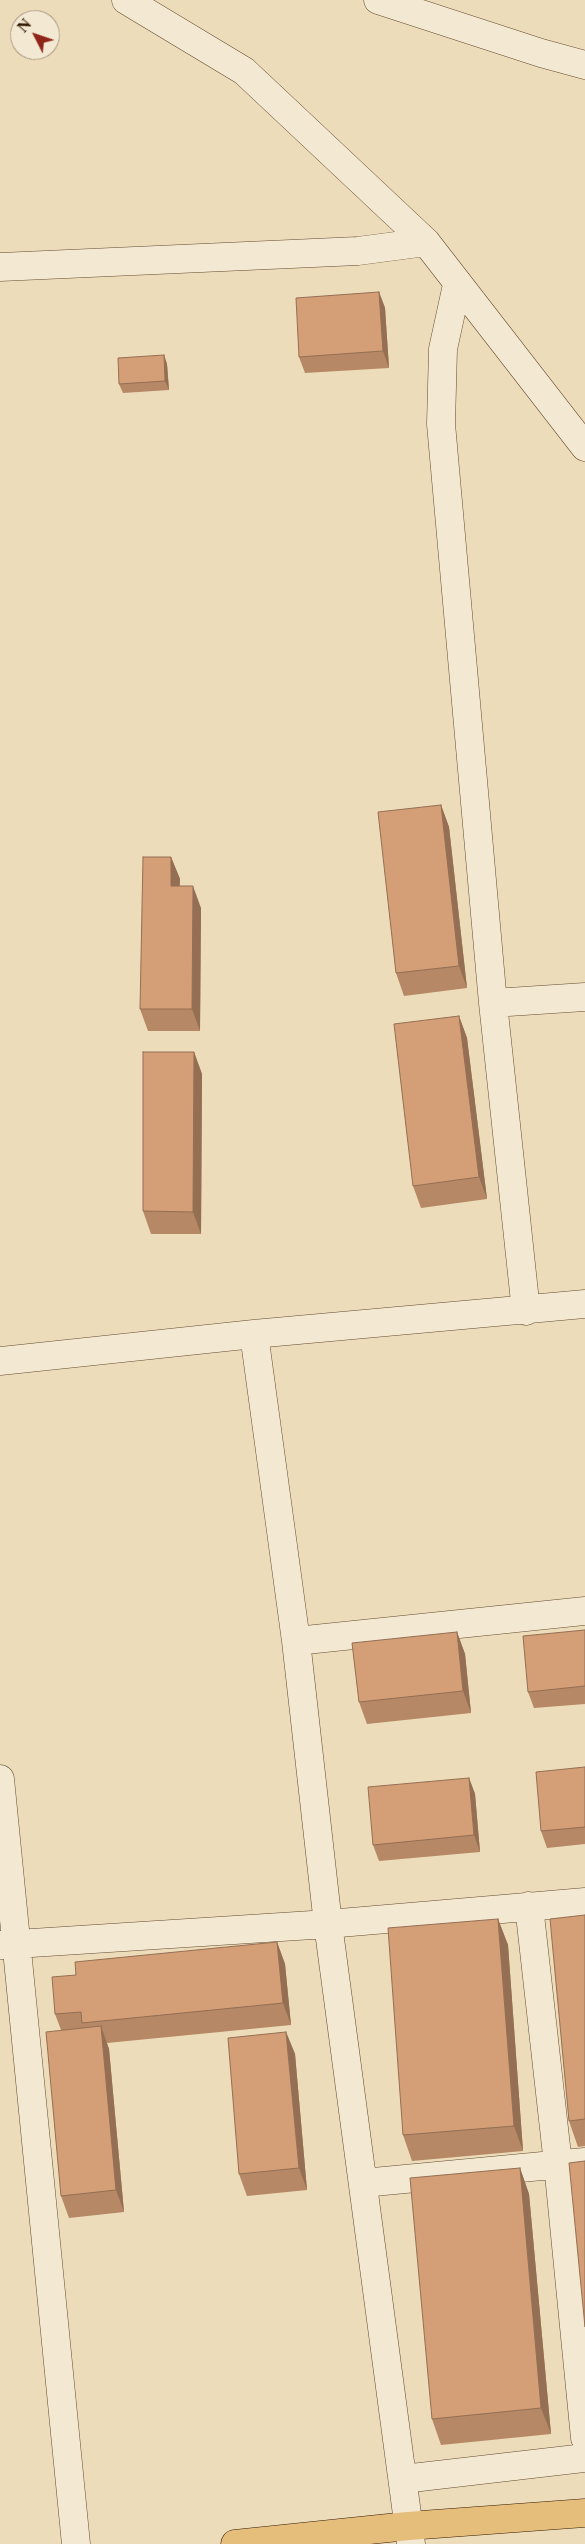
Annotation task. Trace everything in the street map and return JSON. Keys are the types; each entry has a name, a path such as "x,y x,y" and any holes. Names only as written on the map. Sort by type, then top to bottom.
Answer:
{"main road":[{"path":"235,2544 410,2535 585,2513"}],"street":[{"path":"126,0 244,71 426,242 457,285 585,447"},
{"path":"378,0 541,53 585,65"},
{"path":"0,267 358,251 426,242"},
{"path":"457,285 443,349 441,424 493,1003 526,1311"},
{"path":"493,1003 585,997"},
{"path":"0,1361 254,1334 526,1311 585,1304"},
{"path":"254,1334 296,1641 328,1924 410,2535"},
{"path":"296,1641 585,1611"},
{"path":"0,1779 9,1944 76,2544"},
{"path":"9,1944 328,1924 585,1902"},
{"path":"529,1906 558,2164 585,2438"},
{"path":"363,2183 585,2162"},
{"path":"403,2479 585,2458"}],"building":[{"path":"379,292 383,351 299,357 296,298"},
{"path":"164,355 165,381 119,384 118,358"},
{"path":"441,805 459,966 396,973 378,812"},
{"path":"143,857 171,857 171,886 193,886 192,1009 140,1009"},
{"path":"459,1016 479,1177 413,1186 394,1024"},
{"path":"143,1052 194,1052 193,1212 143,1211"},
{"path":"585,1630 585,1686 528,1692 523,1636"},
{"path":"457,1632 463,1691 359,1702 352,1643"},
{"path":"585,1767 585,1827 541,1831 536,1772"},
{"path":"469,1778 474,1835 373,1845 368,1787"},
{"path":"585,1915 585,2119 569,2121 550,1919"},
{"path":"498,1919 514,2126 403,2135 388,1928"},
{"path":"277,1942 283,2003 82,2023 81,2012 55,2014 52,1977 76,1975 75,1962"},
{"path":"101,2026 116,2190 61,2196 46,2032"},
{"path":"286,2032 299,2168 239,2174 228,2038"},
{"path":"585,2161 585,2327 569,2163"},
{"path":"520,2168 541,2408 432,2419 410,2178"}]}
